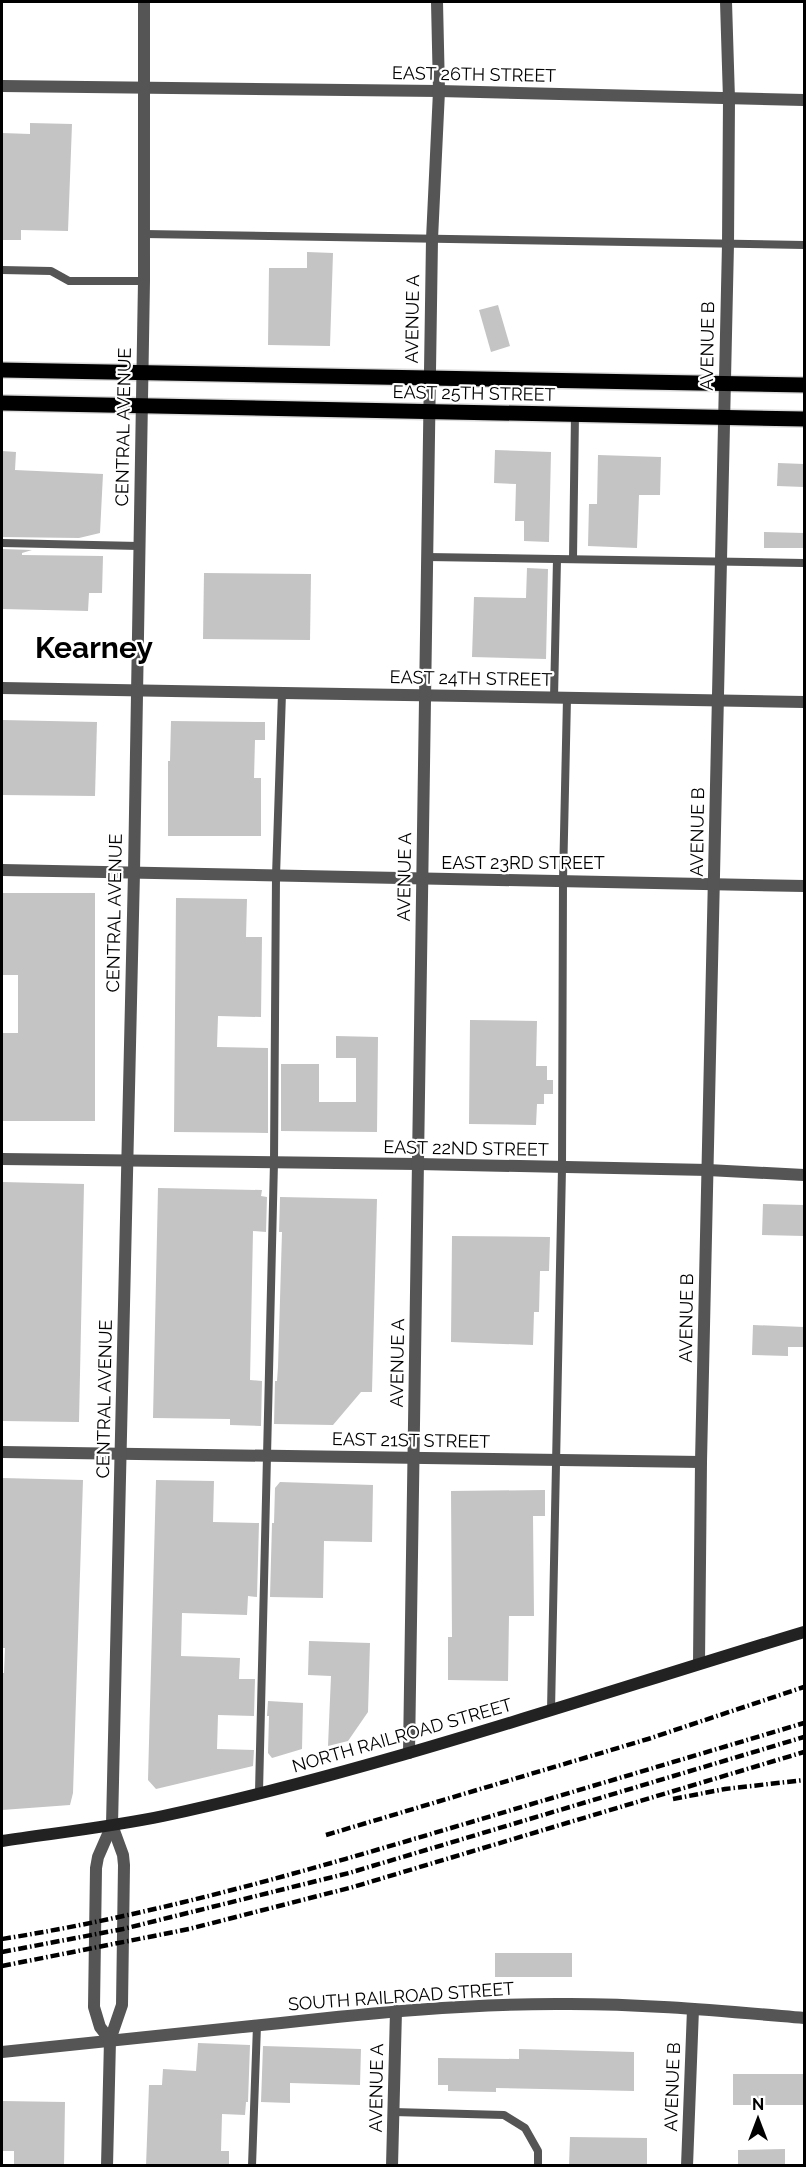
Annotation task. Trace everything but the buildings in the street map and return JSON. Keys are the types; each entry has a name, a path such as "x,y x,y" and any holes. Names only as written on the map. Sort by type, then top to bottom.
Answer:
{"main road":[{"name":"EAST 25TH STREET","path":"2,370 804,386"},
{"name":"EAST 25TH STREET","path":"2,403 804,419"},
{"name":"NORTH RAILROAD STREET","path":"2,1841 162,1816 344,1772 551,1711 804,1632"}],"street":[{"name":"CENTRAL AVENUE","path":"107,2166 110,2040 122,2005 123,1855 112,1825 134,872 144,281 144,2"},
{"name":"AVENUE A","path":"409,1753 432,239 439,91 437,2"},
{"name":"AVENUE B","path":"699,1664 701,1462 728,244 729,99 726,2"},
{"name":"EAST 26TH STREET","path":"2,86 439,91 804,100"},
{"name":"EAST 24TH STREET","path":"2,688 804,702"},
{"name":"EAST 23RD STREET","path":"2,870 804,886"},
{"name":"EAST 22ND STREET","path":"2,1159 418,1164 708,1170 804,1175"},
{"name":"EAST 21ST STREET","path":"2,1452 701,1462"},
{"name":"CENTRAL AVENUE","path":"110,2040 99,2027 94,2007 96,1868 98,1857 112,1825"},
{"name":"SOUTH RAILROAD STREET","path":"2,2052 396,2011 556,2004 693,2009 804,2018"},
{"name":"AVENUE B","path":"687,2166 693,2009"},
{"name":"AVENUE A","path":"392,2166 396,2011"}],"lane":[{"path":"144,234 804,246"},
{"path":"2,270 51,271 69,281 144,281"},
{"path":"573,559 575,414"},
{"path":"2,543 139,546"},
{"path":"427,556 804,563"},
{"path":"551,1711 562,1168 563,880 557,559"},
{"path":"259,1792 274,1162 276,876 282,693"},
{"path":"252,2166 257,2025"},
{"path":"393,2112 504,2115 525,2128 538,2151 538,2166"}],"railway":[{"path":"326,1835 648,1739 804,1687"},
{"path":"2,1939 115,1918 284,1876 804,1723"},
{"path":"2,1952 123,1929 349,1873 804,1737"},
{"path":"2,1966 189,1929 353,1887 804,1752"},
{"path":"673,1799 725,1789 804,1780"}],"district":[{"name":"Kearney","path":"94,647"}]}
